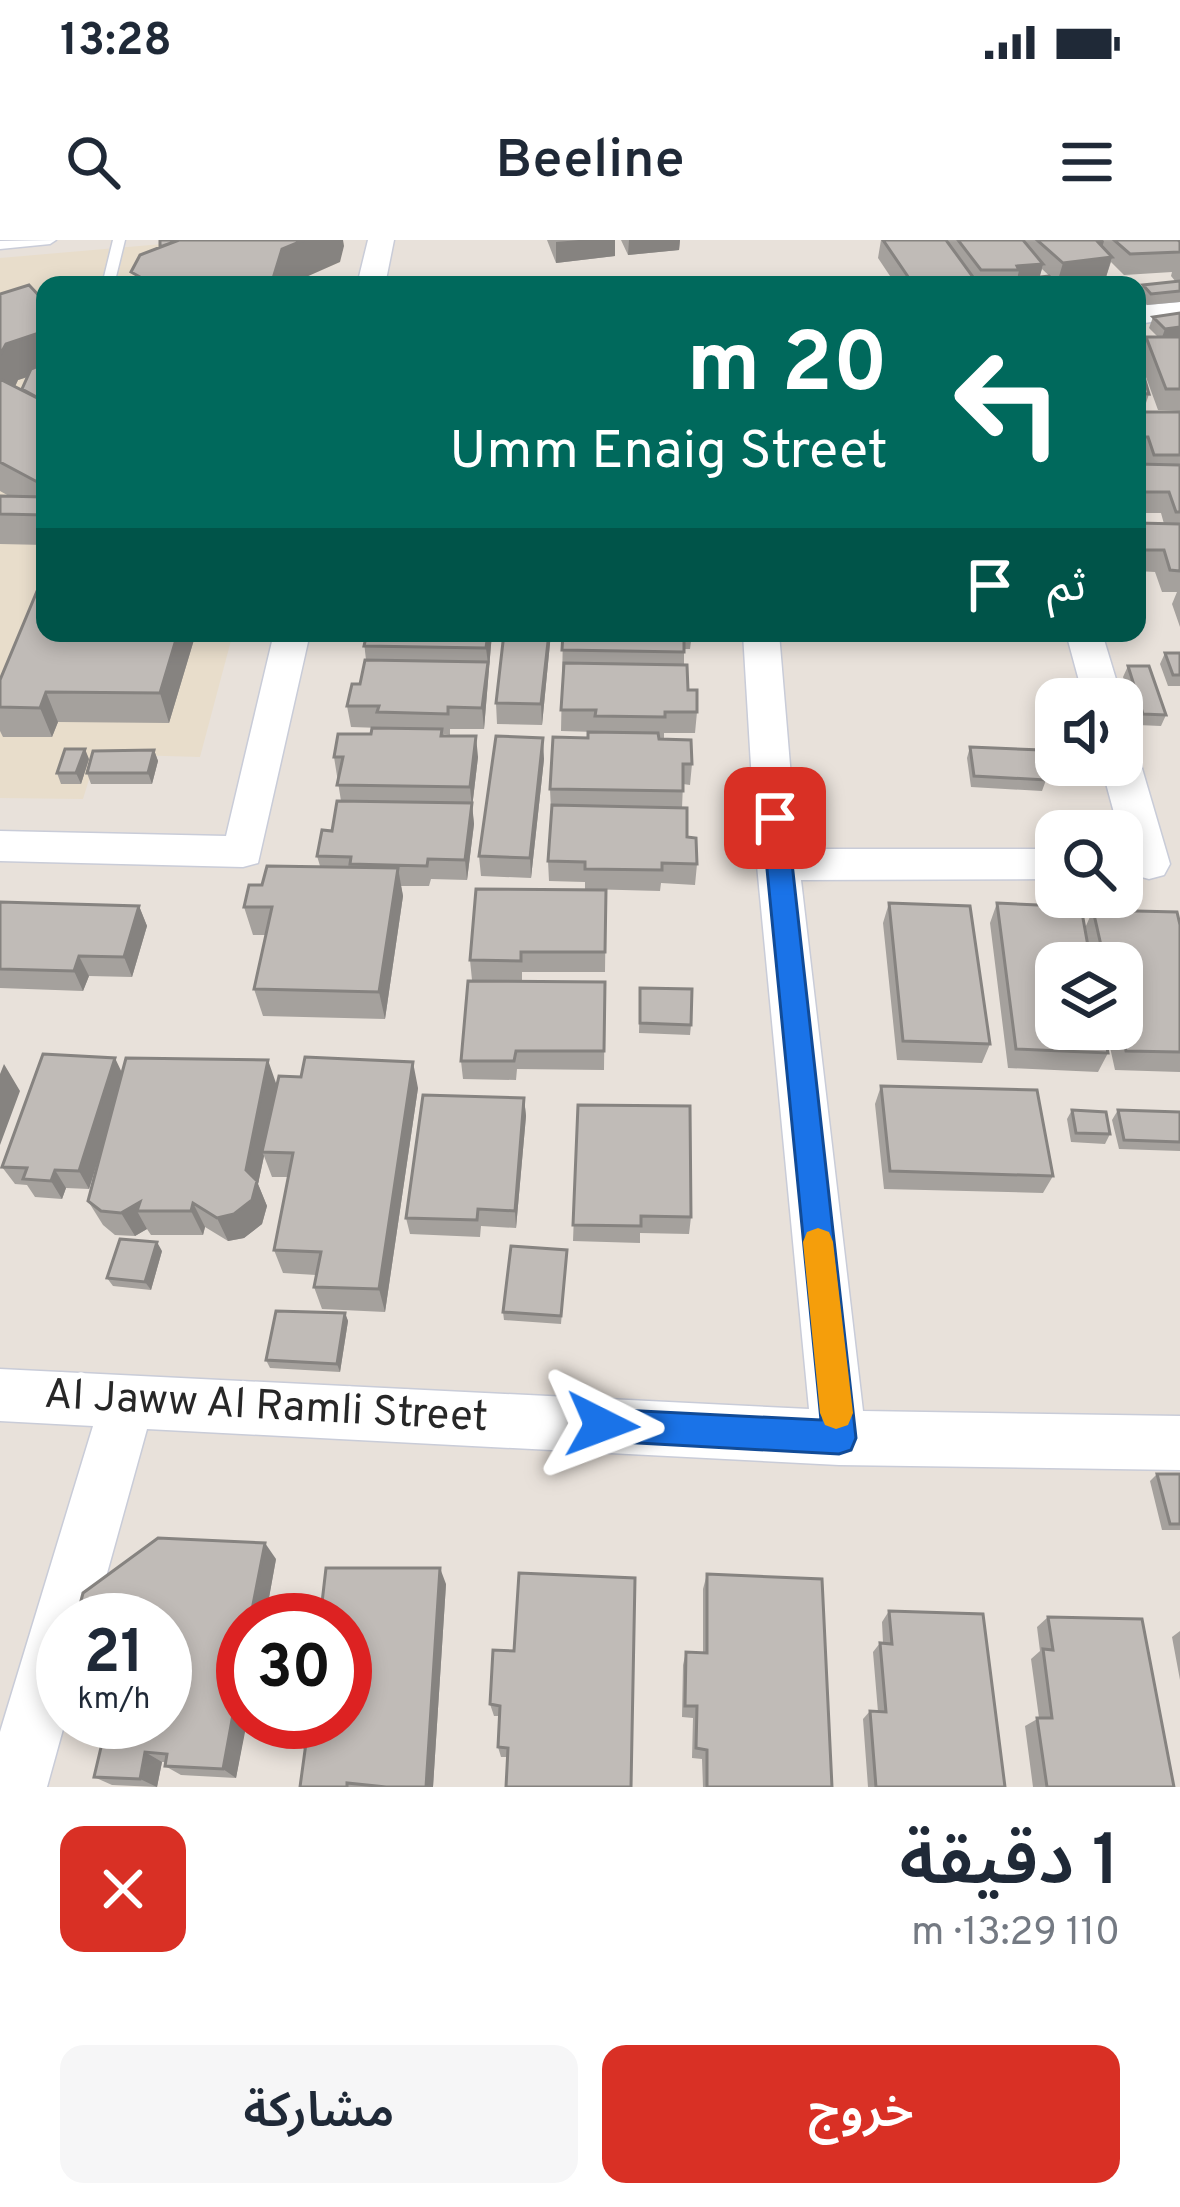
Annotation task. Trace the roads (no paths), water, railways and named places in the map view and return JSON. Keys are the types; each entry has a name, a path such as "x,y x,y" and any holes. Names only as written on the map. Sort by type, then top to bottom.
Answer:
{"street":[{"path":"373,276 381,240"},
{"path":"1146,314 1180,310"},
{"path":"0,846 243,852 290,642"},
{"path":"762,642 778,865 839,1438"},
{"path":"1086,642 1096,678"},
{"path":"1127,786 1150,864"},
{"path":"778,865 1035,864"},
{"name":"Al Jaww Al Ramli Street","path":"0,1395 839,1438 1180,1442"},
{"path":"71,1593 128,1399"},
{"path":"15,1787 36,1714"}],"lane":[{"path":"0,244 50,240"},
{"path":"110,276 119,240"}]}
